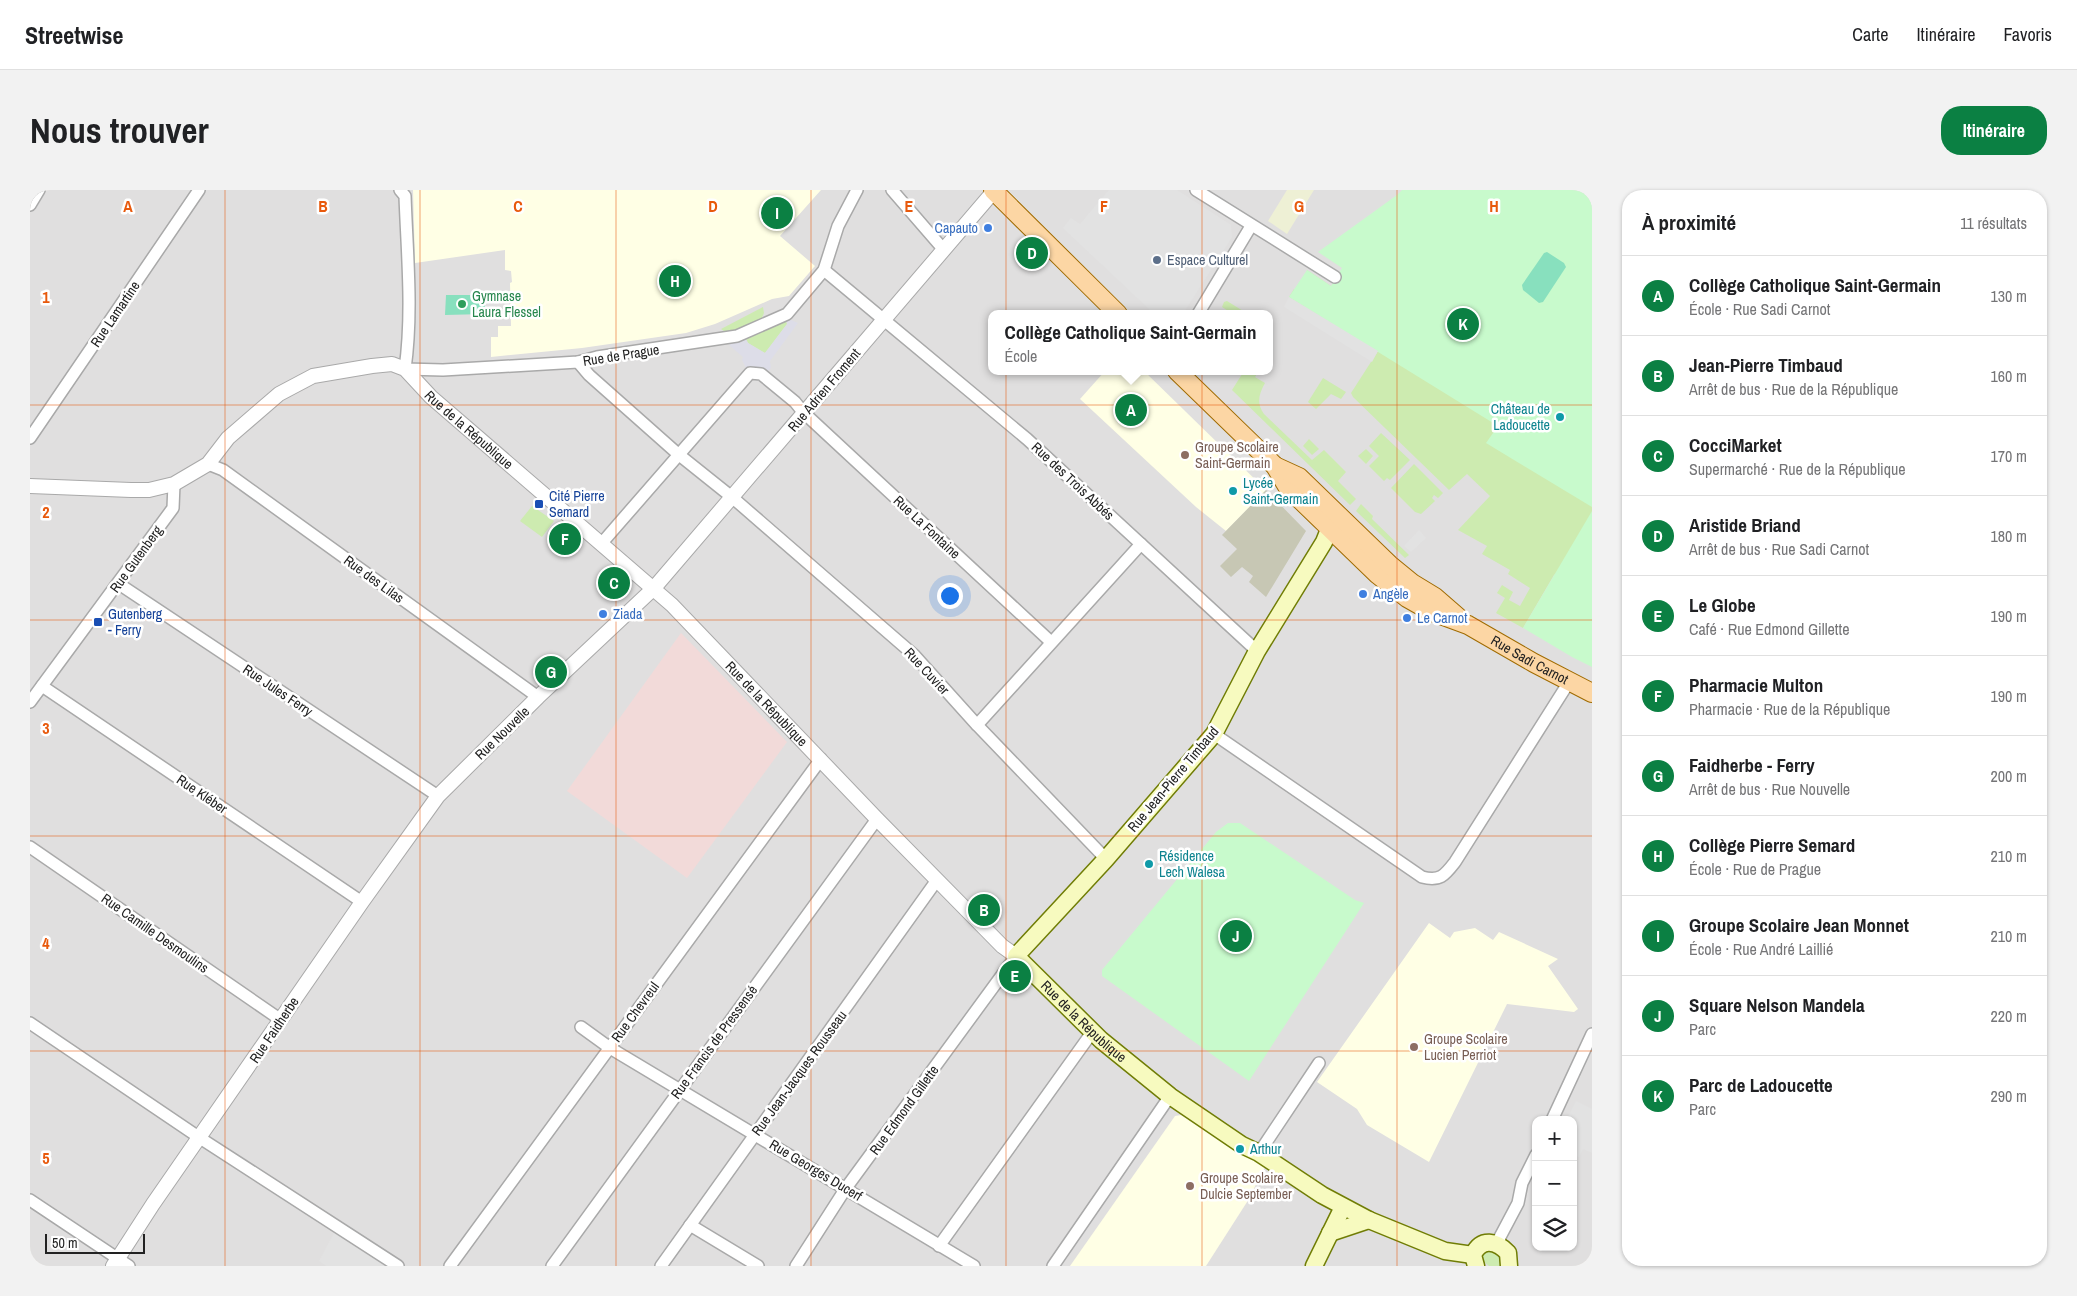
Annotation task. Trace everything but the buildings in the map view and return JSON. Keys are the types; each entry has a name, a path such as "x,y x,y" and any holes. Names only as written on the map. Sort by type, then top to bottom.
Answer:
{"main road":[{"path":"994,190 1114,310"},
{"name":"Rue Sadi Carnot","path":"1181,375 1275,466 1299,477 1378,575 1407,598 1430,610 1468,625 1592,693"},
{"name":"Rue Jean-Pierre Timbaud","path":"1016,956 1106,859 1214,734 1257,651 1333,521"},
{"name":"Rue de la République","path":"1016,956 1101,1040 1170,1096 1242,1144 1343,1208 1445,1251 1475,1260"},
{"path":"1314,1266 1343,1208"},
{"path":"1330,1233 1369,1220"},
{"path":"1475,1260 1476,1248 1481,1243 1490,1242 1499,1244 1508,1253 1509,1266"}],"street":[{"path":"30,205 39,190"},
{"name":"Rue Lamartine","path":"30,438 200,190"},
{"path":"30,486 149,490 174,484 208,464 228,438 279,394 313,376 392,364 406,369 410,339 408,279 405,196 400,190"},
{"path":"824,270 838,226 857,190"},
{"path":"892,190 944,250"},
{"name":"Rue Adrien Froment","path":"654,588 733,498 797,423 803,412 994,190"},
{"path":"1196,190 1335,277"},
{"path":"1200,310 1251,226"},
{"name":"Rue de Prague","path":"406,369 443,370 578,362 597,357 737,336 787,314 824,270"},
{"name":"Rue des Trois Abbés","path":"824,270 1027,439 1257,651"},
{"name":"Rue Cuvier","path":"578,362 589,375 678,454 733,498 914,655 977,725 1106,859"},
{"name":"Rue de la République","path":"406,369 431,397 654,588 937,880 1002,946 1016,956"},
{"name":"Rue La Fontaine","path":"678,454 750,373 761,374 794,402 1052,642"},
{"path":"601,544 678,454"},
{"name":"Rue des Lilas","path":"208,464 223,470 538,697"},
{"name":"Rue Gutenberg","path":"30,702 119,584 173,508 174,484"},
{"path":"977,725 1141,544"},
{"name":"Rue Jules Ferry","path":"119,584 438,796"},
{"name":"Rue Nouvelle","path":"438,796 538,697 654,588"},
{"path":"1214,734 1422,877 1440,878 1456,862 1569,682"},
{"name":"Rue Kléber","path":"42,686 362,902"},
{"name":"Rue Chevreul","path":"450,1266 821,759"},
{"name":"Rue Faidherbe","path":"120,1263 200,1138 362,902 438,796"},
{"name":"Rue Francis de Pressensé","path":"552,1266 877,819"},
{"name":"Rue Camille Desmoulins","path":"30,847 281,1020"},
{"name":"Rue Jean-Jacques Rousseau","path":"661,1266 937,880"},
{"name":"Rue Edmond Gillette","path":"796,1266 846,1188 1016,956"},
{"path":"30,1023 200,1138 398,1266"},
{"name":"Rue Georges Ducerf","path":"581,1027 610,1048 974,1266"},
{"path":"939,1246 1093,1031"},
{"path":"1554,1116 1592,1034"},
{"path":"1259,1153 1319,1063"},
{"path":"1053,1266 1170,1096"},
{"path":"1499,1244 1500,1237 1518,1203 1522,1183 1533,1161"},
{"path":"30,1200 120,1263"},
{"path":"690,1225 758,1266"}],"shaded area":[{"path":"30,190 1592,190 1592,1266 30,1266"},
{"path":"413,190 821,190 780,236 815,266 789,296 772,299 715,324 686,333 582,348 491,357 491,337 498,337 498,326 511,326 510,283 512,282 511,271 505,270 505,250 415,263"},
{"name":"Espace Culturel","path":"1109,190 1177,190 1231,225 1232,237 1186,310 1150,310 1063,228 1071,218 1080,224"},
{"path":"1287,190 1314,190 1287,234 1268,221"},
{"path":"1289,297 1378,351 1372,362 1284,307"},
{"path":"786,320 798,323 770,361 771,368 766,373 759,368 747,370 742,360 743,357 729,345 745,337 748,343 765,353 787,324"},
{"name":"Groupe Scolaire Saint-Germain","path":"1101,375 1148,375 1266,490 1226,531 1196,507 1080,399"},
{"path":"1266,490 1306,531 1266,597 1249,582 1253,576 1242,567 1231,577 1220,566 1237,549 1222,535"},
{"path":"1419,530 1426,538 1411,552 1404,546"},
{"path":"681,633 787,742 687,878 567,791"},
{"name":"Groupe Scolaire Lucien Perriot","path":"1429,923 1450,938 1454,932 1475,928 1493,940 1499,932 1558,959 1548,966 1578,1009 1574,1012 1507,1004 1429,1162 1367,1125 1357,1109 1317,1082"},
{"path":"1576,1101 1592,1109 1592,1153 1583,1149 1579,1157 1577,1156 1577,1116 1568,1116"},
{"name":"Groupe Scolaire Dulcie September","path":"1181,1115 1265,1167 1247,1202 1206,1266 1070,1266 1175,1116"},
{"path":"335,1231 390,1266 326,1266 319,1261"}],"green space":[{"path":"1402,190 1592,190 1592,507 1486,443 1498,426 1289,297 1307,270 1331,286 1342,268 1318,252"},
{"path":"1547,252 1564,263 1566,267 1543,302 1539,303 1523,290 1522,285 1544,253"},
{"path":"1307,270 1331,286 1592,422 1592,540 1554,575 1523,628 1496,613 1505,598 1497,593 1502,585 1513,592 1509,600 1520,606 1530,588 1508,574 1510,570 1482,554 1487,546 1458,530 1490,496 1467,474 1449,490 1353,397 1351,393 1378,351 1289,297 1294,289 1305,297"},
{"path":"446,295 485,295 485,314 445,315"},
{"path":"1227,301 1242,310 1227,310 1222,307 1224,302"},
{"path":"763,307 764,313 761,320 728,334 721,329"},
{"path":"786,320 787,324 765,353 748,343 745,337"},
{"path":"1241,375 1256,375 1255,377 1265,383 1259,398 1264,414 1312,460 1324,450 1346,472 1338,481 1356,499 1350,505 1232,390"},
{"path":"1323,378 1346,392 1341,399 1331,394 1316,409 1308,402"},
{"path":"1381,433 1410,460 1390,480 1387,478 1384,481 1369,466 1379,456 1369,446"},
{"path":"1309,439 1319,449 1312,455 1303,446"},
{"path":"1366,449 1373,456 1366,464 1358,456"},
{"path":"1414,464 1443,493 1438,498 1434,495 1432,498 1435,501 1421,514 1415,512 1391,488"},
{"path":"1361,504 1373,516 1372,519 1409,555 1405,558 1356,511"},
{"path":"532,506 554,521 542,537 520,521"},
{"path":"1592,511 1592,667 1523,628"},
{"path":"1228,823 1240,823 1355,900 1364,903 1249,1081 1102,976 1102,970 1216,832"},
{"path":"1489,1251 1495,1252 1501,1257 1501,1266 1489,1266 1483,1261 1482,1255"}],"place":[{"name":"Groupe Scolaire Jean Monnet","path":"777,213"},
{"name":"Capauto","path":"988,228"},
{"name":"Aristide Briand","path":"1032,253"},
{"name":"Espace Culturel","path":"1157,260"},
{"name":"Collège Pierre Semard","path":"675,281"},
{"name":"Gymnase Laura Flessel","path":"462,304"},
{"name":"Parc de Ladoucette","path":"1463,324"},
{"name":"Collège Catholique Saint-Germain","path":"1131,410"},
{"name":"Château de Ladoucette","path":"1560,417"},
{"name":"Groupe Scolaire Saint-Germain","path":"1185,455"},
{"name":"Lycée Saint-Germain","path":"1233,491"},
{"name":"Cité Pierre Semard","path":"539,504"},
{"name":"Pharmacie Multon","path":"565,539"},
{"name":"CocciMarket","path":"614,583"},
{"name":"Angèle","path":"1363,594"},
{"name":"Ziada","path":"603,614"},
{"name":"Le Carnot","path":"1407,618"},
{"name":"Gutenberg - Ferry","path":"98,622"},
{"name":"Faidherbe - Ferry","path":"551,672"},
{"name":"Résidence Lech Walesa","path":"1149,864"},
{"name":"Jean-Pierre Timbaud","path":"984,910"},
{"name":"Square Nelson Mandela","path":"1236,936"},
{"name":"Le Globe","path":"1015,976"},
{"name":"Groupe Scolaire Lucien Perriot","path":"1414,1047"},
{"name":"Arthur","path":"1240,1149"},
{"name":"Groupe Scolaire Dulcie September","path":"1190,1186"}]}
